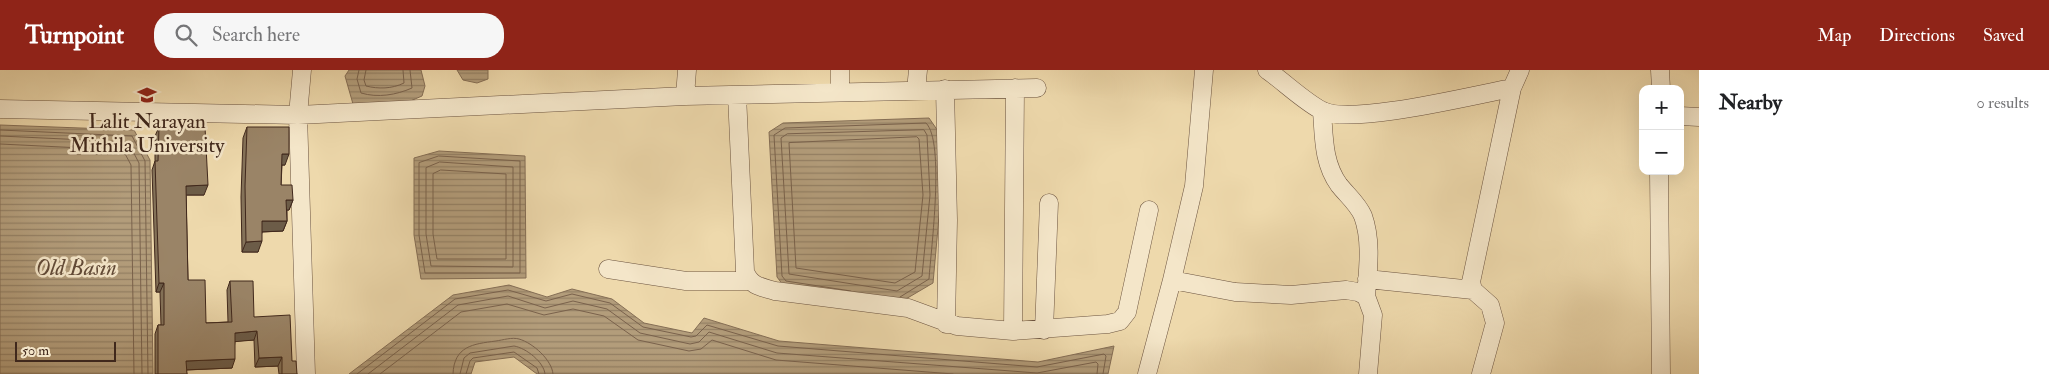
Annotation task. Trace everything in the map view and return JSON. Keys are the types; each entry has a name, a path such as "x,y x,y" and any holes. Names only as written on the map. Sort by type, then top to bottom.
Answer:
{"street":[{"path":"302,70 298,115 306,374"},
{"path":"685,96 687,70"},
{"path":"840,70 840,92"},
{"path":"916,90 918,70"},
{"path":"1147,374 1194,186 1204,70"},
{"path":"1267,70 1322,111 1342,116 1373,114 1512,88"},
{"path":"1472,290 1471,282 1512,88 1520,70"},
{"path":"1660,70 1660,85"},
{"path":"1013,331 1015,88"},
{"path":"0,109 298,115 685,96 1037,88"},
{"path":"945,89 948,220 946,324"},
{"path":"737,95 745,271 748,281"},
{"path":"1322,111 1324,152 1328,164 1338,184 1363,216 1369,251 1367,288 1373,315 1368,374"},
{"path":"1684,116 1699,117"},
{"path":"1659,175 1661,374"},
{"path":"1044,330 1049,203"},
{"path":"608,269 686,281 748,281 756,286 775,291 908,308 946,324 1013,331 1044,330 1120,321 1126,312 1149,210"},
{"path":"1172,280 1235,292 1291,294 1346,290 1358,292 1367,288 1472,290 1490,305 1495,323 1481,374"}],"water":[{"path":"349,70 421,70 425,86 422,96 401,105 353,104 345,76"},
{"path":"457,70 488,70 488,79 477,83 463,80"},
{"path":"929,118 938,131 941,195 933,283 899,303 783,285 777,277 769,132 783,123"},
{"name":"Old Basin","path":"0,125 134,130 150,160 153,374 0,374"},
{"path":"439,151 525,156 526,278 421,279 414,235 414,158"},
{"path":"509,285 547,297 572,289 612,299 644,323 692,333 704,318 779,341 1038,362 1114,346 1108,374 537,374 514,357 475,362 471,374 349,374 453,295"}],"building":[{"path":"159,127 205,127 208,185 186,186 188,280 205,280 206,323 232,322 230,281 253,281 254,317 290,315 292,361 296,361 297,374 282,374 282,357 259,358 257,331 235,333 235,359 186,361 187,374 158,374 158,325 164,325 164,283 159,283 155,161 158,161"},
{"path":"247,127 289,127 289,154 282,154 281,185 292,185 293,200 286,200 287,221 262,221 262,241 246,242 245,186"}],"place":[{"name":"Lalit Narayan Mithila University","path":"147,95"}]}
